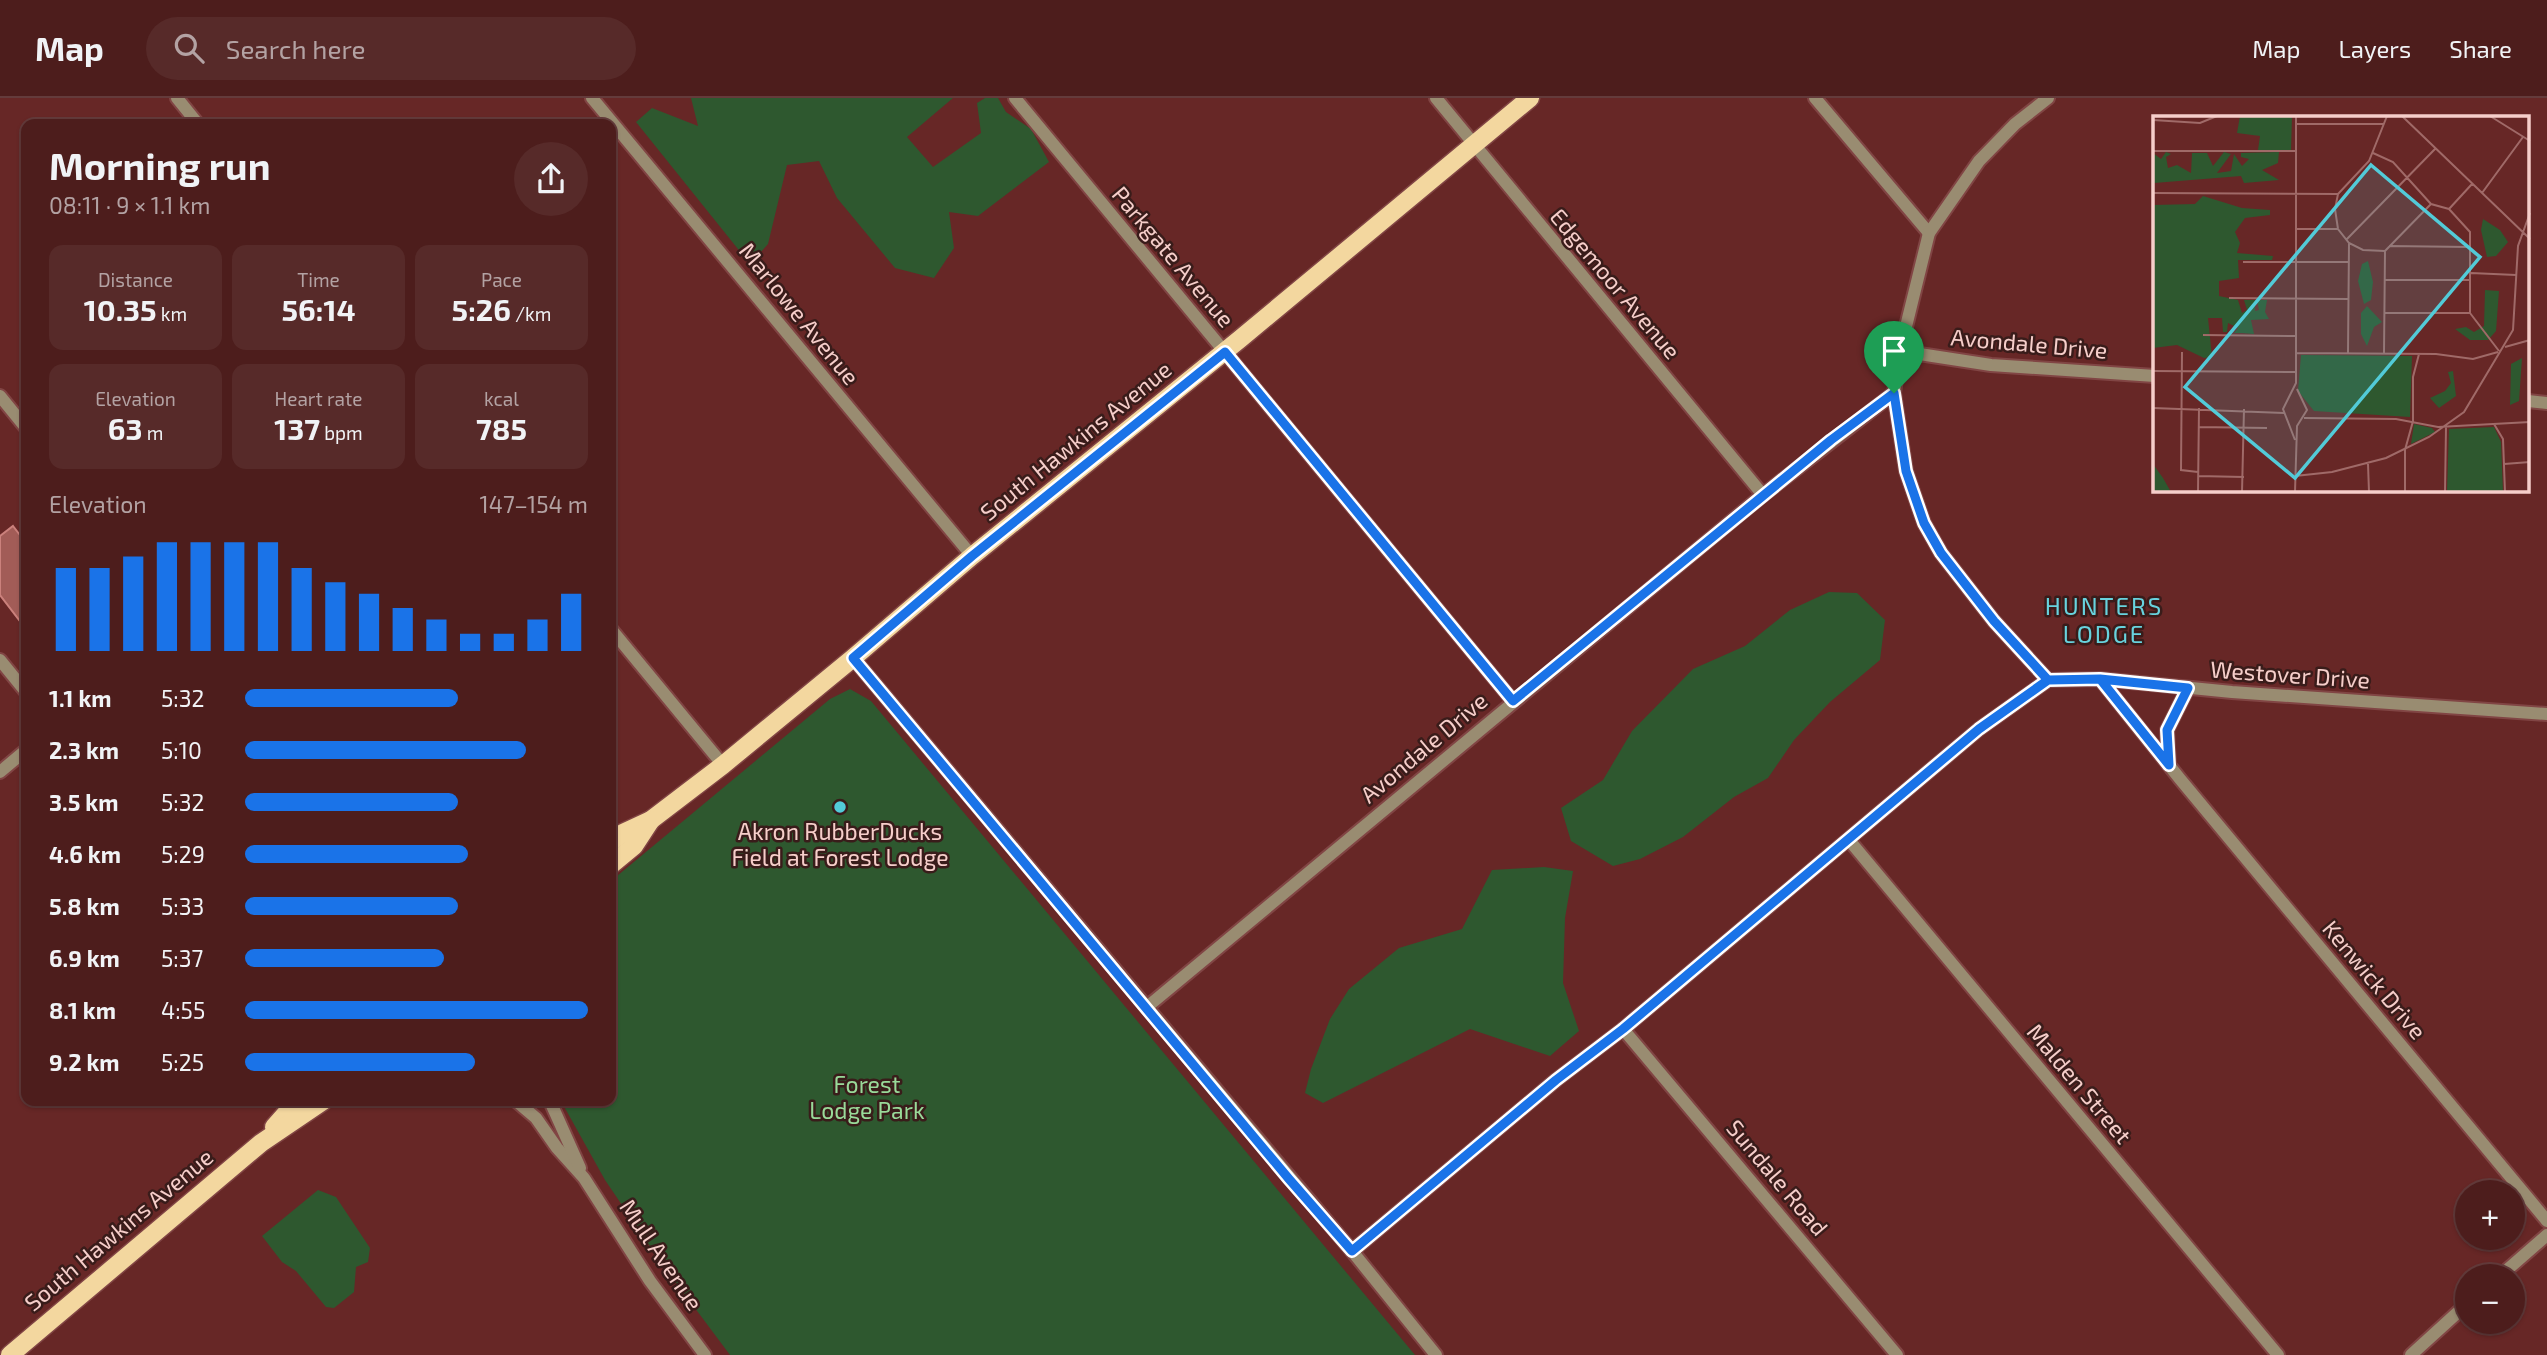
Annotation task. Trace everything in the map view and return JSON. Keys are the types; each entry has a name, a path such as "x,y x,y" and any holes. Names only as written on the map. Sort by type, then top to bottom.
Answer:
{"main road":[{"name":"South Hawkins Avenue","path":"616,839 651,820 723,765 972,556 1225,352 1530,98"},
{"name":"South Hawkins Avenue","path":"616,861 634,846 651,820"},
{"name":"South Hawkins Avenue","path":"261,1143 293,1106"},
{"name":"South Hawkins Avenue","path":"18,1353 261,1143 316,1106"}],"street":[{"path":"177,98 194,119"},
{"name":"Marlowe Avenue","path":"593,98 610,119"},
{"name":"Parkgate Avenue","path":"1015,98 1513,701"},
{"name":"Edgemoor Avenue","path":"1436,98 1763,495"},
{"path":"1815,98 1929,233"},
{"path":"1352,1251 1556,1080 1623,1029 1770,902 1849,840 1979,729 2048,680 1994,621 1941,553 1924,523 1906,471 1894,393 1900,351 1929,233 1979,161 2015,124 2049,98"},
{"name":"Marlowe Avenue","path":"616,126 972,556"},
{"name":"Avondale Drive","path":"1900,351 1991,365 2153,376"},
{"name":"Avondale Drive","path":"1147,1007 1763,495 1894,393"},
{"path":"0,396 21,422"},
{"path":"616,635 723,765"},
{"path":"853,658 1352,1251 1436,1355"},
{"path":"0,660 21,686"},
{"name":"Westover Drive","path":"2048,680 2100,679 2188,688 2547,714"},
{"name":"Kenwick Drive","path":"2100,679 2547,1221"},
{"path":"2169,765 2167,730 2188,688"},
{"path":"0,772 21,754"},
{"name":"Malden Street","path":"1849,840 2278,1355"},
{"name":"Sundale Road","path":"1623,1029 1897,1355"},
{"name":"Mull Avenue","path":"522,1106 536,1118 557,1148 584,1178"},
{"name":"Mull Avenue","path":"552,1106 584,1178 650,1281 705,1355"},
{"path":"2514,1264 2547,1235"},
{"path":"2411,1355 2455,1315"}],"green space":[{"path":"691,98 953,98 907,137 933,167 981,133 977,103 985,98 998,98 1006,112 1031,129 1049,162 978,216 949,212 954,248 934,278 895,268 837,198 819,161 787,165 768,244 750,264 636,122 652,108 698,126"},
{"path":"1829,592 1857,593 1885,620 1880,660 1830,702 1794,740 1768,778 1734,797 1683,837 1640,859 1613,866 1571,841 1561,808 1603,780 1632,731 1693,669 1745,646 1790,610"},
{"name":"Forest Lodge Park","path":"850,689 871,701 1415,1355 730,1355 662,1264 605,1180 564,1106 616,1106 616,877 830,699"},
{"path":"1544,867 1573,871 1565,918 1563,983 1579,1031 1550,1056 1470,1029 1323,1103 1305,1093 1330,1019 1349,989 1399,948 1462,929 1492,870"},
{"path":"318,1190 336,1197 370,1248 368,1262 356,1267 354,1292 334,1308 326,1307 296,1271 282,1262 262,1236"}],"building":[{"path":"13,526 21,536 21,622 0,595 0,536"}],"place":[{"name":"Akron RubberDucks Field at Forest Lodge","path":"840,807"}],"district":[{"name":"HUNTERS LODGE","path":"2104,621"}],"route":[{"path":"1894,393 1831,440 1513,701 1225,352 972,556 853,658 1352,1251 1556,1080 1623,1029 1781,894 1849,840 1912,783 1979,729 2048,680 2100,679 2169,765 2167,730 2188,688 2100,679 2048,680 1994,621 1941,553 1924,523 1906,471 1894,393"}]}
